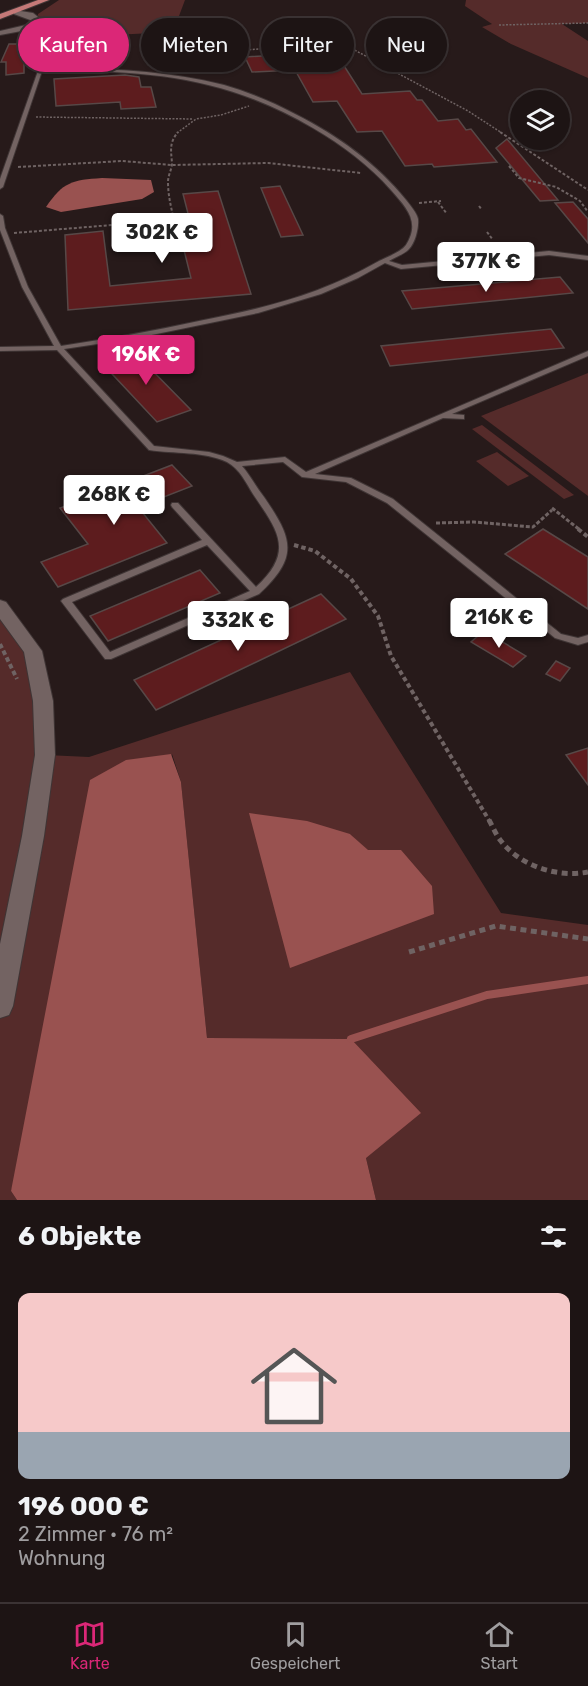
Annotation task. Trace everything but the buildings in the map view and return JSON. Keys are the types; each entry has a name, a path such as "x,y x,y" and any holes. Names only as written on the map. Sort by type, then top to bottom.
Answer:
{"main road":[{"path":"0,17 45,0"}],"street":[{"path":"17,12 37,18"},
{"path":"0,33 18,28"},
{"path":"0,606 33,651 43,701 45,755 33,836 0,1006"}],"lane":[{"path":"0,349 59,348 192,326 256,312 319,293 356,278 407,248 414,233 415,218 382,176 370,164 309,122 263,99 176,75 129,70"},
{"path":"0,187 39,72"},
{"path":"0,216 4,233 25,287 59,348 152,448 190,450 236,464 285,459 305,475 348,480 390,501 558,636 578,642 588,638"},
{"path":"385,261 401,267 549,253 588,258"},
{"path":"305,475 588,353"},
{"path":"442,416 461,417"},
{"path":"208,540 66,601 108,657 256,592 273,578 281,561 285,542 278,523 236,464"},
{"path":"175,505 256,592"}],"path":[{"path":"499,25 588,23"},
{"path":"176,75 220,52 261,49"},
{"path":"354,50 468,111 588,190"},
{"path":"23,117 196,119 220,115 263,99"},
{"path":"4,233 174,220 169,198 168,180 172,165 169,150 173,138 183,127 196,119"},
{"path":"6,168 122,161 172,165 268,163 382,176"},
{"path":"508,166 519,178 556,186 580,201 588,212"},
{"path":"406,204 440,201 447,214"},
{"path":"479,206 482,210"},
{"path":"487,232 493,240"},
{"path":"421,527 435,523 474,522 533,527 552,509 588,537"},
{"path":"285,542 315,551 351,579 378,616 391,656 501,841 515,856 533,868 556,873 588,872"},
{"path":"0,644 17,675 19,685"},
{"path":"409,952 496,926 588,939"}],"shaded area":[{"path":"59,0 185,0 178,18 141,18 141,34 129,34 129,18 41,18 38,14"},
{"path":"466,0 588,0 588,23 562,24 588,41 588,78 511,44 482,27 492,24 465,6"},
{"path":"102,178 151,180 154,192 142,199 61,212 46,207 63,187 76,181"},
{"path":"588,373 588,496 481,416"},
{"path":"482,425 574,495 564,499 472,429"},
{"path":"497,452 529,476 508,486 476,461"},
{"path":"0,606 33,651 46,755 89,757 350,672 501,913 588,925 588,1200 376,1200 366,1158 351,1039 207,1038 181,782 172,754 11,1191 17,1200 0,1200","holes":["350,834 434,913 368,938"]},
{"path":"171,754 181,782 207,1038 351,1039 421,1113 366,1158 376,1200 17,1200 11,1191 90,780 126,760"},
{"path":"249,813 307,821 350,834 368,850 401,850 432,886 434,914 290,968"}],"waterway":[{"path":"351,1039 487,995 588,980"}]}
